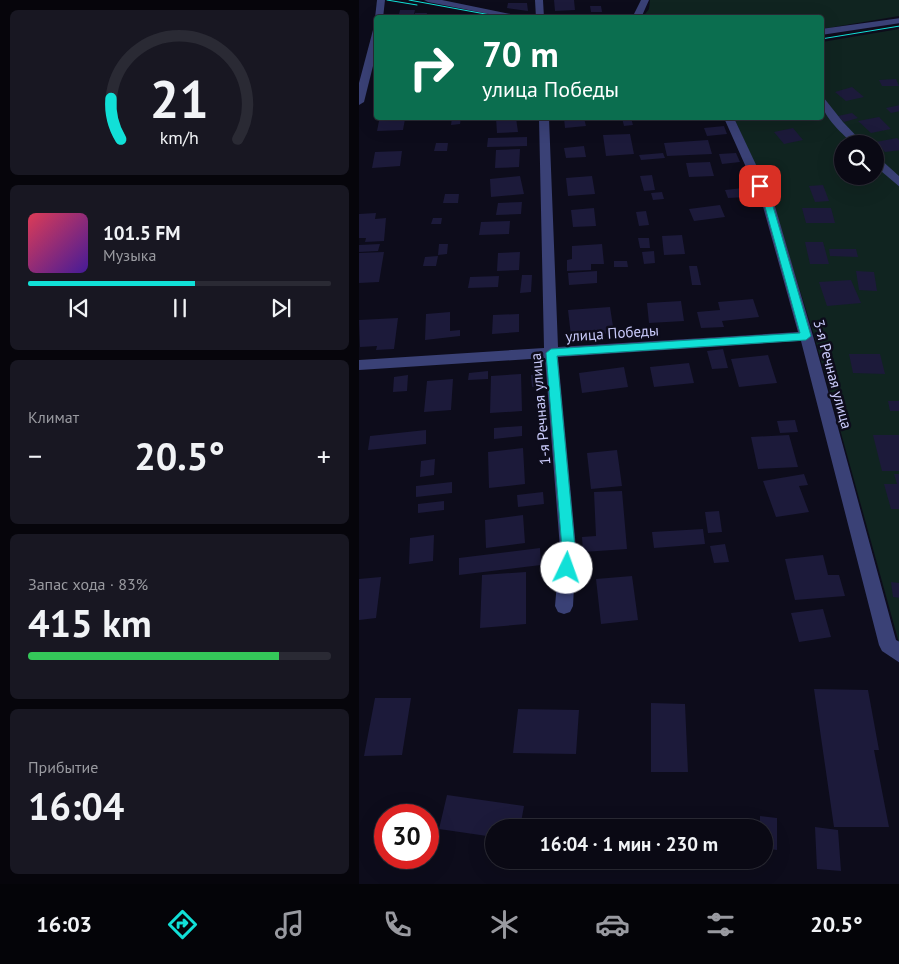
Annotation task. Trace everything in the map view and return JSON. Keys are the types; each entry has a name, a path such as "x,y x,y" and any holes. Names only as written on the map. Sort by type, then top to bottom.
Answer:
{"street":[{"path":"379,15 381,0"},
{"path":"429,0 509,15"},
{"path":"539,0 540,15"},
{"path":"638,15 645,0"},
{"path":"824,32 899,20"},
{"path":"359,102 374,42"},
{"path":"824,104 850,135"},
{"name":"1-я Речная улица","path":"544,120 551,353 568,548 563,606"},
{"name":"3-я Речная улица","path":"730,120 768,203 893,650"},
{"path":"884,169 899,184"},
{"name":"улица Победы","path":"359,365 806,336"}],"green space":[{"path":"650,0 899,0 899,16 824,29 824,15 644,15 649,9"},
{"path":"899,29 899,643 814,335 772,202 735,120 824,120 824,42"}],"building":[{"path":"554,0 574,0 575,10 555,11"},
{"path":"508,3 527,3 528,11 507,8"},
{"path":"590,6 601,6 602,12 591,12"},
{"path":"400,10 415,10 414,15 399,15"},
{"path":"415,13 427,13 427,15 415,15"},
{"path":"896,79 899,86 882,86 879,80"},
{"path":"852,87 864,97 846,101 835,92"},
{"path":"900,105 900,111 891,113 886,108"},
{"path":"852,113 858,118 844,122 838,116"},
{"path":"879,117 891,129 871,133 858,121"},
{"path":"405,120 403,130 377,131 379,121"},
{"path":"452,120 461,120 460,124 451,125"},
{"path":"496,120 516,120 518,132 497,133"},
{"path":"564,120 584,120 586,126 565,128"},
{"path":"622,120 632,120 633,125 624,126"},
{"path":"724,126 727,134 707,136 704,128"},
{"path":"793,128 803,140 784,144 774,132"},
{"path":"630,134 634,154 606,156 603,135"},
{"path":"527,137 527,146 487,147 488,138"},
{"path":"897,138 900,141 900,150 885,152 884,140"},
{"path":"708,140 712,154 667,156 664,143"},
{"path":"436,143 448,143 447,151 434,151"},
{"path":"584,146 586,157 566,158 564,148"},
{"path":"520,149 519,167 495,168 496,150"},
{"path":"402,151 400,166 372,168 375,152"},
{"path":"663,153 665,158 641,160 639,155"},
{"path":"736,153 740,162 722,164 719,154"},
{"path":"710,162 714,176 689,177 686,163"},
{"path":"652,175 655,190 644,191 640,176"},
{"path":"520,176 524,194 491,197 490,179"},
{"path":"592,176 595,194 568,196 566,178"},
{"path":"823,185 829,201 815,202 809,186"},
{"path":"743,188 747,197 728,198 725,190"},
{"path":"662,192 664,199 653,200 651,193"},
{"path":"445,194 459,194 458,203 443,203"},
{"path":"522,202 521,214 496,215 498,203"},
{"path":"720,205 725,217 694,221 689,209"},
{"path":"594,208 596,226 573,227 571,210"},
{"path":"802,208 831,208 835,223 806,223"},
{"path":"646,211 649,225 639,226 636,212"},
{"path":"376,213 375,219 386,218 384,241 365,242 366,238 359,238 359,214"},
{"path":"433,218 442,218 441,224 431,224"},
{"path":"510,221 509,234 479,235 481,222"},
{"path":"682,235 685,254 664,255 662,236"},
{"path":"638,238 649,238 650,248 640,248"},
{"path":"805,242 823,242 829,264 810,264"},
{"path":"380,244 378,251 359,252 359,245"},
{"path":"439,244 448,244 447,254 438,255"},
{"path":"602,244 604,264 591,264 591,270 567,271 567,260 572,259 572,246"},
{"path":"829,249 856,249 858,257 830,256"},
{"path":"654,251 655,263 644,264 642,252"},
{"path":"384,252 379,282 359,283 359,253"},
{"path":"520,252 519,270 497,271 498,253"},
{"path":"438,256 436,266 423,266 425,257"},
{"path":"614,261 627,261 628,267 614,267"},
{"path":"689,266 697,266 701,285 692,285"},
{"path":"597,271 597,283 569,285 568,273"},
{"path":"856,271 874,272 877,291 859,290"},
{"path":"522,275 532,275 531,292 520,293"},
{"path":"499,276 498,287 468,288 470,277"},
{"path":"851,280 861,303 827,306 819,282"},
{"path":"753,299 759,317 722,321 724,327 701,328 697,312 720,310 718,302"},
{"path":"681,301 684,321 649,323 647,303"},
{"path":"610,307 614,333 571,336 568,310"},
{"path":"450,312 450,331 460,330 460,336 425,340 426,314"},
{"path":"519,314 519,332 492,334 493,315"},
{"path":"398,318 394,349 376,350 377,346 360,347 359,320"},
{"path":"723,349 728,368 712,369 707,351"},
{"path":"849,354 880,354 885,374 853,373"},
{"path":"768,355 777,383 739,387 731,359"},
{"path":"689,363 694,383 654,387 650,367"},
{"path":"624,367 628,387 582,393 579,373"},
{"path":"488,371 488,379 468,380 469,373"},
{"path":"521,374 522,411 490,413 491,376"},
{"path":"544,374 545,385 532,387 531,375"},
{"path":"408,375 407,391 393,392 394,377"},
{"path":"453,379 451,410 424,412 427,381"},
{"path":"888,401 900,401 900,411 890,411"},
{"path":"795,420 798,432 780,433 777,421"},
{"path":"522,426 522,436 494,439 494,428"},
{"path":"426,430 426,444 368,450 370,436"},
{"path":"789,435 798,467 758,469 751,437"},
{"path":"873,435 900,435 900,471 882,471"},
{"path":"523,448 525,484 489,488 488,452"},
{"path":"617,450 622,486 591,489 587,453"},
{"path":"435,459 434,475 420,477 421,461"},
{"path":"804,474 808,485 799,486 809,512 776,517 763,481"},
{"path":"894,474 900,474 900,509 891,509 884,484 897,484"},
{"path":"452,482 452,493 416,497 416,486"},
{"path":"622,491 627,549 583,552 582,537 596,536 594,492"},
{"path":"543,492 544,504 518,507 517,495"},
{"path":"444,501 444,510 418,513 418,504"},
{"path":"719,511 722,532 708,533 705,512"},
{"path":"523,515 525,543 486,548 485,520"},
{"path":"703,529 705,544 654,548 652,532"},
{"path":"434,535 433,561 409,564 410,538"},
{"path":"725,544 729,562 714,563 710,546"},
{"path":"540,548 541,565 459,575 459,558"},
{"path":"823,555 828,575 839,575 845,596 795,600 785,559"},
{"path":"526,572 526,624 480,628 482,575"},
{"path":"632,576 638,620 601,624 596,579"},
{"path":"381,577 376,618 359,620 359,579"},
{"path":"891,582 900,583 900,598 893,597"},
{"path":"823,609 831,637 799,642 791,613"},
{"path":"814,689 868,690 879,750 874,750 889,827 834,827"},
{"path":"375,698 411,698 402,755 364,756"},
{"path":"651,703 685,704 688,772 651,772"},
{"path":"518,709 579,710 576,754 513,753"},
{"path":"447,795 524,806 522,819 485,819 485,836 439,829"},
{"path":"760,816 777,818 777,850 773,849 773,819 760,819"},
{"path":"815,827 838,830 841,871 817,869"}],"tram line":[{"path":"387,0 417,5"},
{"path":"409,0 491,15"},
{"path":"824,39 900,26"}],"route":[{"path":"567,568 568,548 551,353 806,336 768,203 760,186"}]}
